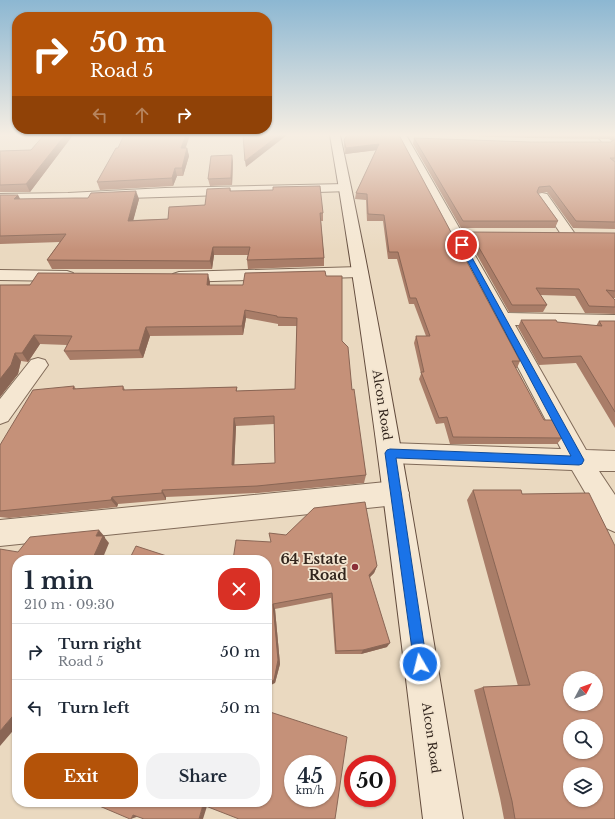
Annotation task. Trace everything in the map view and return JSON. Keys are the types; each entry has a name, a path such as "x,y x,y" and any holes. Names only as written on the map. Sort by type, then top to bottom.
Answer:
{"street":[{"name":"Alcon Road","path":"342,173 390,453 443,819"},
{"path":"428,173 463,233 503,319 579,460 615,519"},
{"path":"0,198 68,197 165,192 345,188"},
{"path":"542,197 568,234"},
{"path":"553,234 584,234"},
{"path":"167,277 360,272"},
{"path":"0,275 82,277"},
{"path":"503,319 615,321"},
{"path":"0,415 38,365"},
{"path":"390,453 615,462"},
{"path":"0,533 396,493"}],"building":[{"path":"0,173 35,173 26,184 0,185"},
{"path":"102,173 173,173 172,178 97,182"},
{"path":"209,173 231,173 231,178 208,179"},
{"path":"365,173 419,173 520,361 512,361 544,420 552,420 562,438 453,437 447,417 439,418 421,372 424,372 416,336 430,336 416,298 410,298 398,252 389,252 384,215 368,214 367,194 356,193"},
{"path":"435,173 615,173 615,222 576,221 550,186 539,187 537,192 558,221 463,221"},
{"path":"320,186 323,213 320,213 324,258 247,260 250,247 213,247 210,261 47,260 66,234 0,236 0,195 18,195 14,199 88,198 91,193 136,191 128,221 168,219 169,207 205,205 207,189 230,188 230,191 273,190 273,187"},
{"path":"470,232 615,233 615,291 606,290 615,300 615,307 589,306 579,289 536,288 547,305 512,305"},
{"path":"325,271 326,276 342,276 342,341 348,347 352,390 354,389 366,475 257,486 162,490 162,493 112,497 111,500 0,511 0,445 33,390 74,386 73,389 123,386 123,390 237,387 236,391 295,389 297,318 277,317 245,310 242,326 146,327 139,350 64,351 72,336 34,335 22,353 15,353 11,365 0,379 0,285 30,285 38,273 208,274 207,285 243,285 245,273","holes":["274,416 275,463 232,465 234,418"]},
{"path":"521,320 556,320 557,322 602,326 599,321 615,321 615,412 581,356 543,358"},
{"path":"473,490 521,490 522,494 589,493 615,546 615,819 515,819 512,801 483,687 530,685"},
{"path":"365,502 377,566 369,575 390,643 363,650 336,651 332,593 273,604 278,660 274,680 272,681 272,555 234,555 236,540 271,542 269,533 286,535 314,508"},
{"path":"99,530 96,536 103,536 94,555 12,555 12,717 0,731 0,549 18,552 30,537"},
{"path":"136,546 164,555 132,555"},
{"path":"272,713 347,737 335,819 239,819 208,807 272,807"},
{"path":"102,807 202,807 199,819 144,819 133,815 131,819"}],"place":[{"name":"64 Estate Road","path":"355,567"}],"route":[{"path":"420,664 390,453 579,460 462,245"}]}
